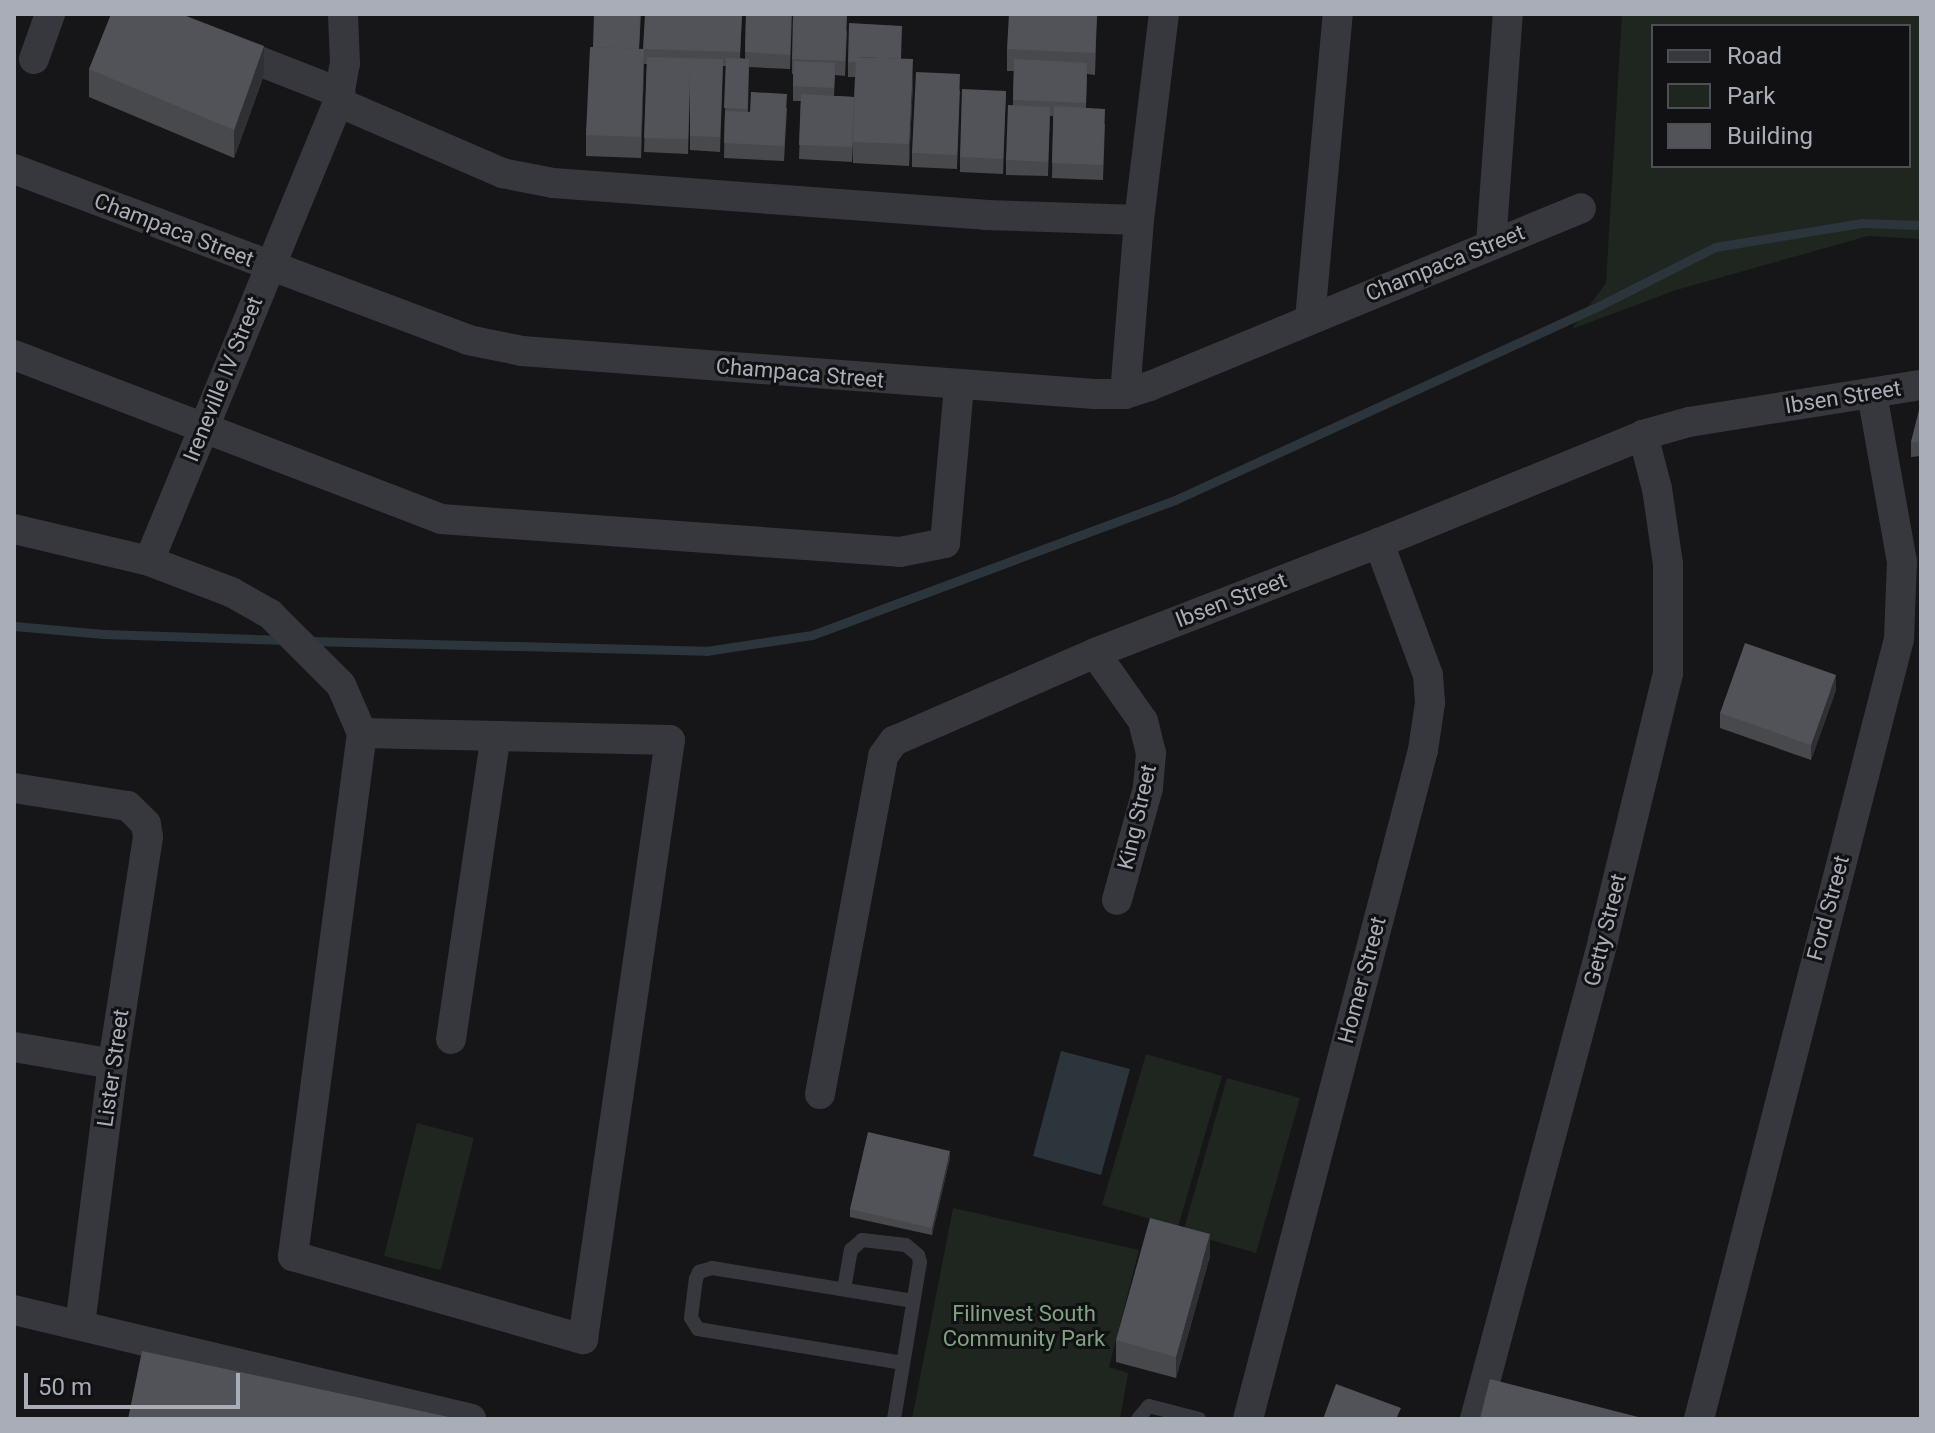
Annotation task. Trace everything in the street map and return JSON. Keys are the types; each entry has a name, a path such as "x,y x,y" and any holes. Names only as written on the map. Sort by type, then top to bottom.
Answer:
{"street":[{"path":"34,59 50,14"},
{"name":"Ireneville IV Street","path":"149,561 339,97 345,64 343,14"},
{"path":"1125,394 1139,220 1164,14"},
{"path":"1310,319 1338,14"},
{"path":"1491,243 1508,14"},
{"path":"201,38 339,97 502,173 553,183 985,215 1139,220"},
{"name":"Champaca Street","path":"14,169 468,340 522,351 959,386 1125,394 1581,208"},
{"path":"14,355 441,519 900,552 945,543 959,386"},
{"name":"Ibsen Street","path":"820,1094 887,748 901,737 1095,653 1379,543 1643,435 1689,422 1921,385"},
{"name":"Ford Street","path":"1699,1419 1899,639 1902,562 1872,393"},
{"name":"Getty Street","path":"1475,1419 1603,940 1668,674 1668,564 1657,489 1643,435"},
{"path":"14,529 149,561 231,592 270,614 341,685 362,733 293,1256 583,1339 670,740 362,733"},
{"name":"Homer Street","path":"1248,1419 1423,750 1430,703 1428,675 1379,543"},
{"name":"King Street","path":"1095,653 1143,721 1151,753 1148,788 1117,900"},
{"path":"451,1039 496,736"},
{"name":"Lister Street","path":"14,788 115,801 139,814 148,837 113,1064 80,1325"},
{"path":"14,1047 113,1064"},
{"path":"14,1310 471,1419"}],"lane":[{"path":"844,1289 855,1243 869,1239 906,1245 913,1249 920,1262 894,1419"},
{"path":"903,1363 698,1329 691,1318 696,1279 705,1269 913,1301"},
{"path":"1138,1419 1149,1406 1199,1419"}],"green space":[{"path":"1622,14 1921,14 1921,239 1868,236 1676,290 1572,329 1606,283"},
{"path":"1146,1054 1222,1076 1178,1227 1102,1205"},
{"path":"1227,1078 1300,1098 1256,1253 1183,1232"},
{"path":"417,1123 474,1138 441,1270 384,1256"},
{"name":"Filinvest South Community Park","path":"953,1208 1139,1250 1109,1367 1128,1373 1120,1419 912,1419"}],"shaded area":[{"path":"1061,1051 1130,1069 1101,1175 1033,1156"}],"building":[{"path":"111,14 181,14 264,46 234,130 89,69"},
{"path":"594,14 640,14 639,49 593,47"},
{"path":"645,14 742,14 740,52 643,49"},
{"path":"746,14 791,14 790,55 745,52"},
{"path":"793,14 847,16 845,61 792,59"},
{"path":"1009,14 1097,14 1095,53 1007,49"},
{"path":"849,23 902,26 901,59 856,57 856,62 848,62"},
{"path":"590,47 644,49 641,137 586,135"},
{"path":"647,57 723,59 720,137 690,136 690,70 688,139 644,138"},
{"path":"856,57 913,59 909,144 853,142"},
{"path":"726,58 749,59 747,109 724,108"},
{"path":"1014,59 1087,63 1086,103 1013,100"},
{"path":"794,61 835,63 834,88 793,86"},
{"path":"916,72 960,74 957,155 912,153"},
{"path":"962,89 1006,91 1003,159 960,157"},
{"path":"751,92 787,94 784,146 724,143 725,111 750,112"},
{"path":"801,94 854,97 852,147 799,145"},
{"path":"1008,105 1050,107 1048,162 1006,160"},
{"path":"1054,106 1105,109 1103,165 1052,163"},
{"path":"1919,410 1921,442 1911,442"},
{"path":"1745,643 1836,675 1811,745 1720,713"},
{"path":"868,1132 950,1151 932,1228 850,1209"},
{"path":"1150,1218 1210,1234 1176,1357 1116,1340"},
{"path":"142,1351 458,1419 128,1419"},
{"path":"1490,1379 1642,1418 1642,1419 1480,1419"},
{"path":"1336,1384 1401,1408 1396,1419 1323,1419"}],"waterway":[{"path":"309,641 706,651 812,635 1175,500 1595,308 1715,247 1861,223 1921,225"},
{"path":"14,626 104,634 286,640"}]}
